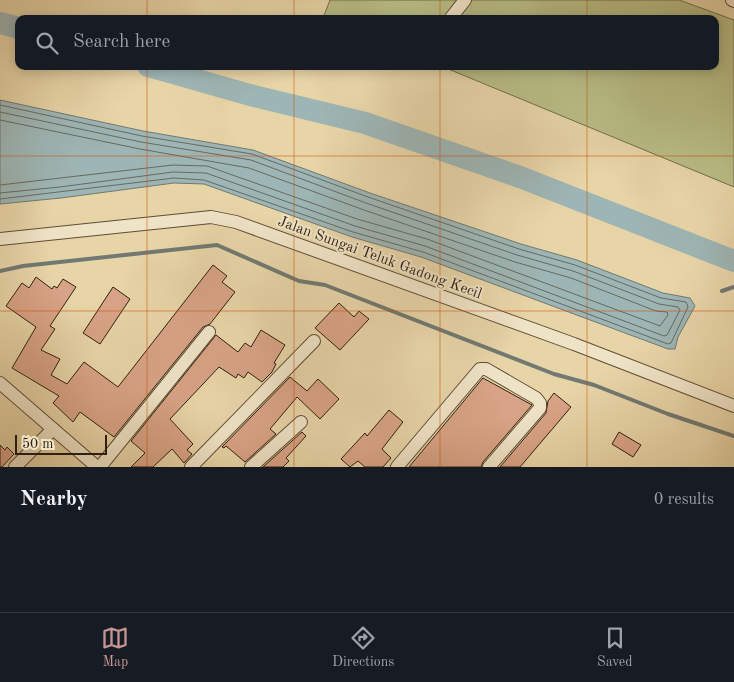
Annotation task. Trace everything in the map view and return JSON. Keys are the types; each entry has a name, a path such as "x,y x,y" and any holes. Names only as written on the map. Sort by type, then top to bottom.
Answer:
{"street":[{"path":"453,15 465,0"},
{"name":"Jalan Sungai Teluk Gadong Kecil","path":"0,239 211,217 236,222 574,344 734,406"},
{"path":"0,382 99,467 209,332"},
{"path":"191,467 314,341"},
{"path":"397,467 480,369 486,369 540,402 540,408 489,467"},
{"path":"251,467 301,422"},
{"path":"15,467 53,429"}],"green space":[{"path":"330,0 679,0 734,20 734,187 451,70 719,70 719,15 324,15"}],"water":[{"path":"0,100 143,131 253,150 370,193 521,244 577,260 663,293 690,298 695,306 678,337 675,349 668,349 421,257 352,237 204,184 174,183 0,204"}],"building":[{"path":"213,265 227,276 222,282 235,292 210,324 203,327 114,437 80,412 73,422 53,403 59,396 12,368 36,327 6,306 22,283 29,288 36,277 52,289 54,286 57,288 63,279 76,287 50,326 55,329 41,350 60,359 51,375 67,384 84,362 118,387"},
{"path":"113,287 130,299 100,344 83,333"},
{"path":"339,303 354,317 359,311 369,319 340,350 315,328"},
{"path":"261,330 285,345 274,363 276,364 272,372 262,382 248,372 244,378 238,374 236,378 219,367 170,419 193,444 187,450 192,454 184,463 172,449 153,467 131,467 145,453 131,441 216,335 238,352 245,343 251,347"},
{"path":"290,377 307,391 318,379 339,399 320,419 297,397 270,429 276,434 245,462 226,446 222,447"},
{"path":"483,378 532,405 483,462 481,467 409,467"},
{"path":"554,393 571,407 520,467 500,467 546,413 548,401"},
{"path":"389,410 403,422 382,449 391,458 383,467 365,467 358,461 350,467 341,459 365,433 367,436"},
{"path":"302,432 306,436 286,458 289,461 283,467 263,467"},
{"path":"619,432 641,445 633,457 612,444"},
{"path":"0,445 5,450 7,447 14,454 2,467 0,467"}],"waterway":[{"path":"0,23 15,27"},
{"path":"162,70 250,95 365,123 520,177 734,261"},
{"path":"0,271 23,266 217,245 299,281 325,285 554,374 594,385 668,414 734,436"},
{"path":"722,291 734,287"}]}
